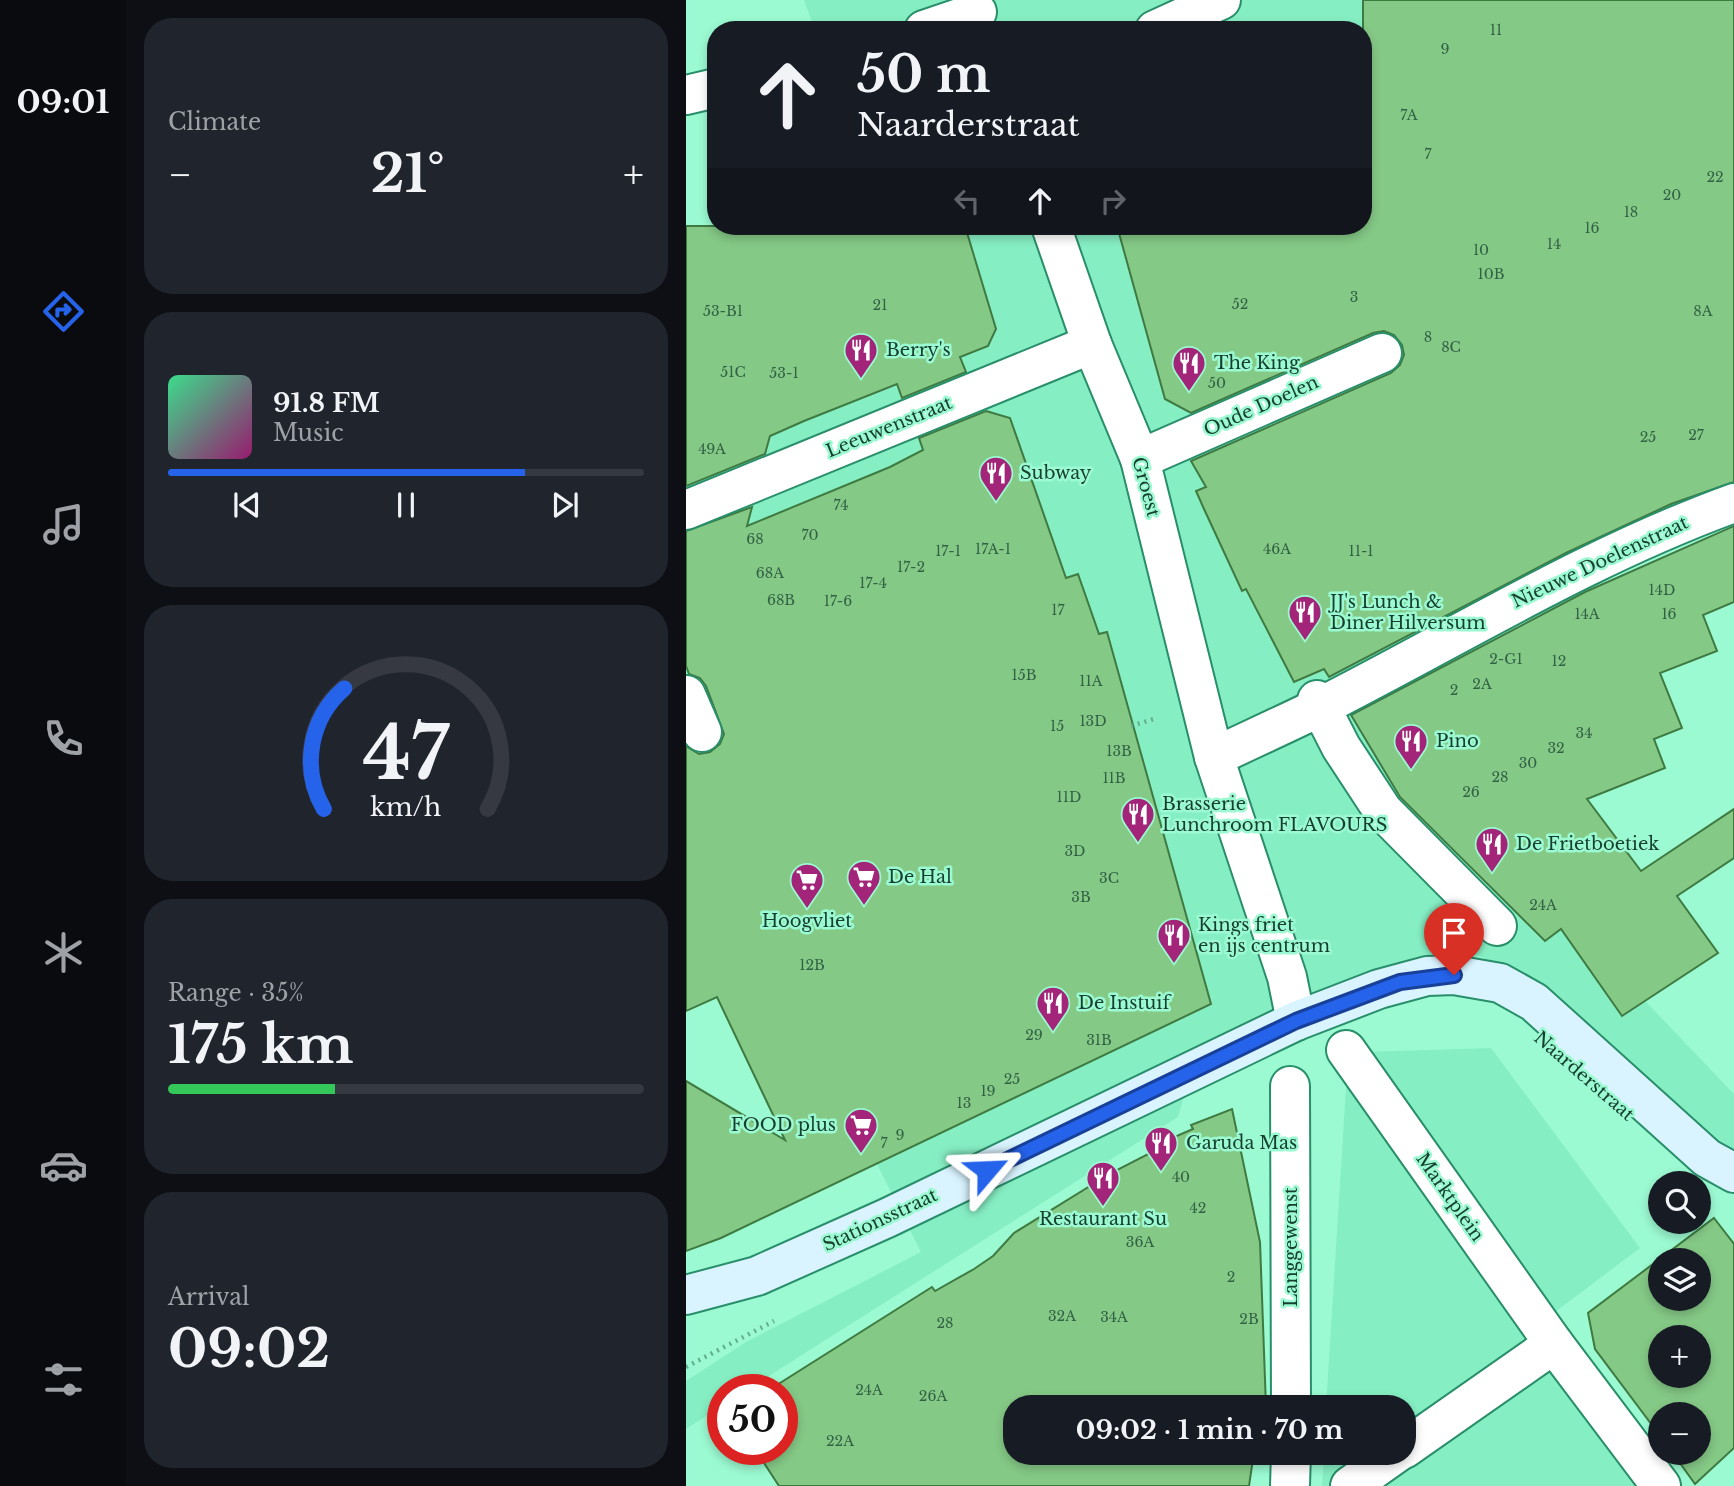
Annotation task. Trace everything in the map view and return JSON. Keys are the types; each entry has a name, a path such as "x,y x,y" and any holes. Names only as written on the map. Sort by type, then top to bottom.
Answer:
{"main road":[{"name":"Naarderstraat","path":"1296,1021 1379,989 1427,976 1454,975 1500,983 1534,1002 1706,1158 1734,1173"},
{"name":"Stationsstraat","path":"686,1294 757,1276 887,1218 1296,1021"}],"street":[{"path":"1175,21 1221,0"},
{"path":"954,21 977,14"},
{"path":"686,95 707,90"},
{"name":"Groest","path":"1054,235 1091,344 1140,459 1214,757 1287,976 1296,1021"},
{"name":"Leeuwenstraat","path":"686,510 1091,344"},
{"name":"Oude Doelen","path":"1140,459 1382,353"},
{"name":"Nieuwe Doelenstraat","path":"1318,704 1499,609 1623,549 1734,503"},
{"path":"686,695 702,732"},
{"path":"1214,757 1318,704 1341,747 1383,811 1497,926"},
{"name":"Marktplein","path":"1346,1051 1554,1344 1661,1486"},
{"name":"Langgewenst","path":"1290,1086 1291,1395"},
{"path":"1416,1441 1554,1344"},
{"path":"1290,1486 1291,1465"},
{"path":"1350,1486 1380,1465"}],"shaded area":[{"path":"804,0 1603,0 1372,29 1372,21 812,21"},
{"path":"862,235 1167,235 1190,412 1204,446 1269,436 1457,804 1734,1094 1734,1156 1690,1128 1548,989 1475,954 1418,956 1198,1046 1178,1117 772,1374 707,1374 707,1415 686,1429 686,1381 746,1342 921,1252 833,1076 1045,958 686,995 686,358 873,289"},
{"path":"1491,1048 1640,1248 1551,1315 1648,1441 1648,1465 1667,1465 1683,1486 1322,1486 1323,1465 1416,1465 1416,1395 1327,1395 1347,1072 1363,1052"}],"building":[{"path":"1363,0 1734,0 1734,482 1671,504 1566,553 1329,677 1324,669 1294,682 1246,589 1242,591 1196,491 1206,487 1191,461 1391,373 1400,365 1404,355 1402,345 1394,335 1384,331 1373,333 1191,413 1165,399 1119,235 1372,235 1372,21 1363,21"},
{"path":"686,226 707,226 707,235 968,235 996,329 988,346 960,357 966,372 902,398 897,384 804,421 770,436 765,454 686,486"},
{"path":"986,411 1010,418 1066,578 1078,574 1099,634 1107,632 1211,1004 721,1238 686,1251 686,1081 785,1140 717,997 686,1011 686,746 699,754 710,752 720,744 724,734 706,686 700,678 689,674 686,666 686,531 752,507 747,526 890,467 923,450 919,438"},
{"path":"1734,526 1734,602 1703,615 1717,651 1660,673 1682,728 1654,739 1665,768 1587,799 1641,871 1734,809 1734,858 1677,896 1718,953 1622,1016 1561,929 1545,941 1400,797 1351,715 1585,592"},
{"path":"1232,1109 1260,1242 1266,1395 1003,1395 1003,1465 1252,1465 1249,1486 779,1486 765,1465 798,1465 798,1374 794,1374 932,1287 935,1291 974,1269 993,1256 1014,1233 1111,1173 1166,1145 1165,1141 1193,1129 1191,1125"},
{"path":"1714,1218 1734,1244 1734,1448 1695,1484 1681,1465 1711,1465 1711,1402 1648,1402 1648,1420 1595,1349 1588,1313 1648,1268 1648,1311 1711,1311 1711,1248 1674,1248 1693,1234 1711,1234 1711,1220"}],"place":[{"name":"Berry's","path":"861,380"},
{"name":"The King","path":"1189,393"},
{"name":"Subway","path":"996,503"},
{"name":"JJ's Lunch & Diner Hilversum","path":"1305,642"},
{"name":"Pino","path":"1411,771"},
{"name":"Brasserie Lunchroom FLAVOURS","path":"1138,844"},
{"name":"De Frietboetiek","path":"1492,874"},
{"name":"De Hal","path":"864,907"},
{"name":"Hoogvliet","path":"807,910"},
{"name":"Kings friet en ijs centrum","path":"1174,965"},
{"name":"De Instuif","path":"1053,1033"},
{"name":"FOOD plus","path":"861,1155"},
{"name":"Garuda Mas","path":"1161,1173"},
{"name":"Restaurant Su","path":"1103,1208"}],"route":[{"path":"987,1170 1296,1021 1400,982 1427,976 1454,975"}]}
